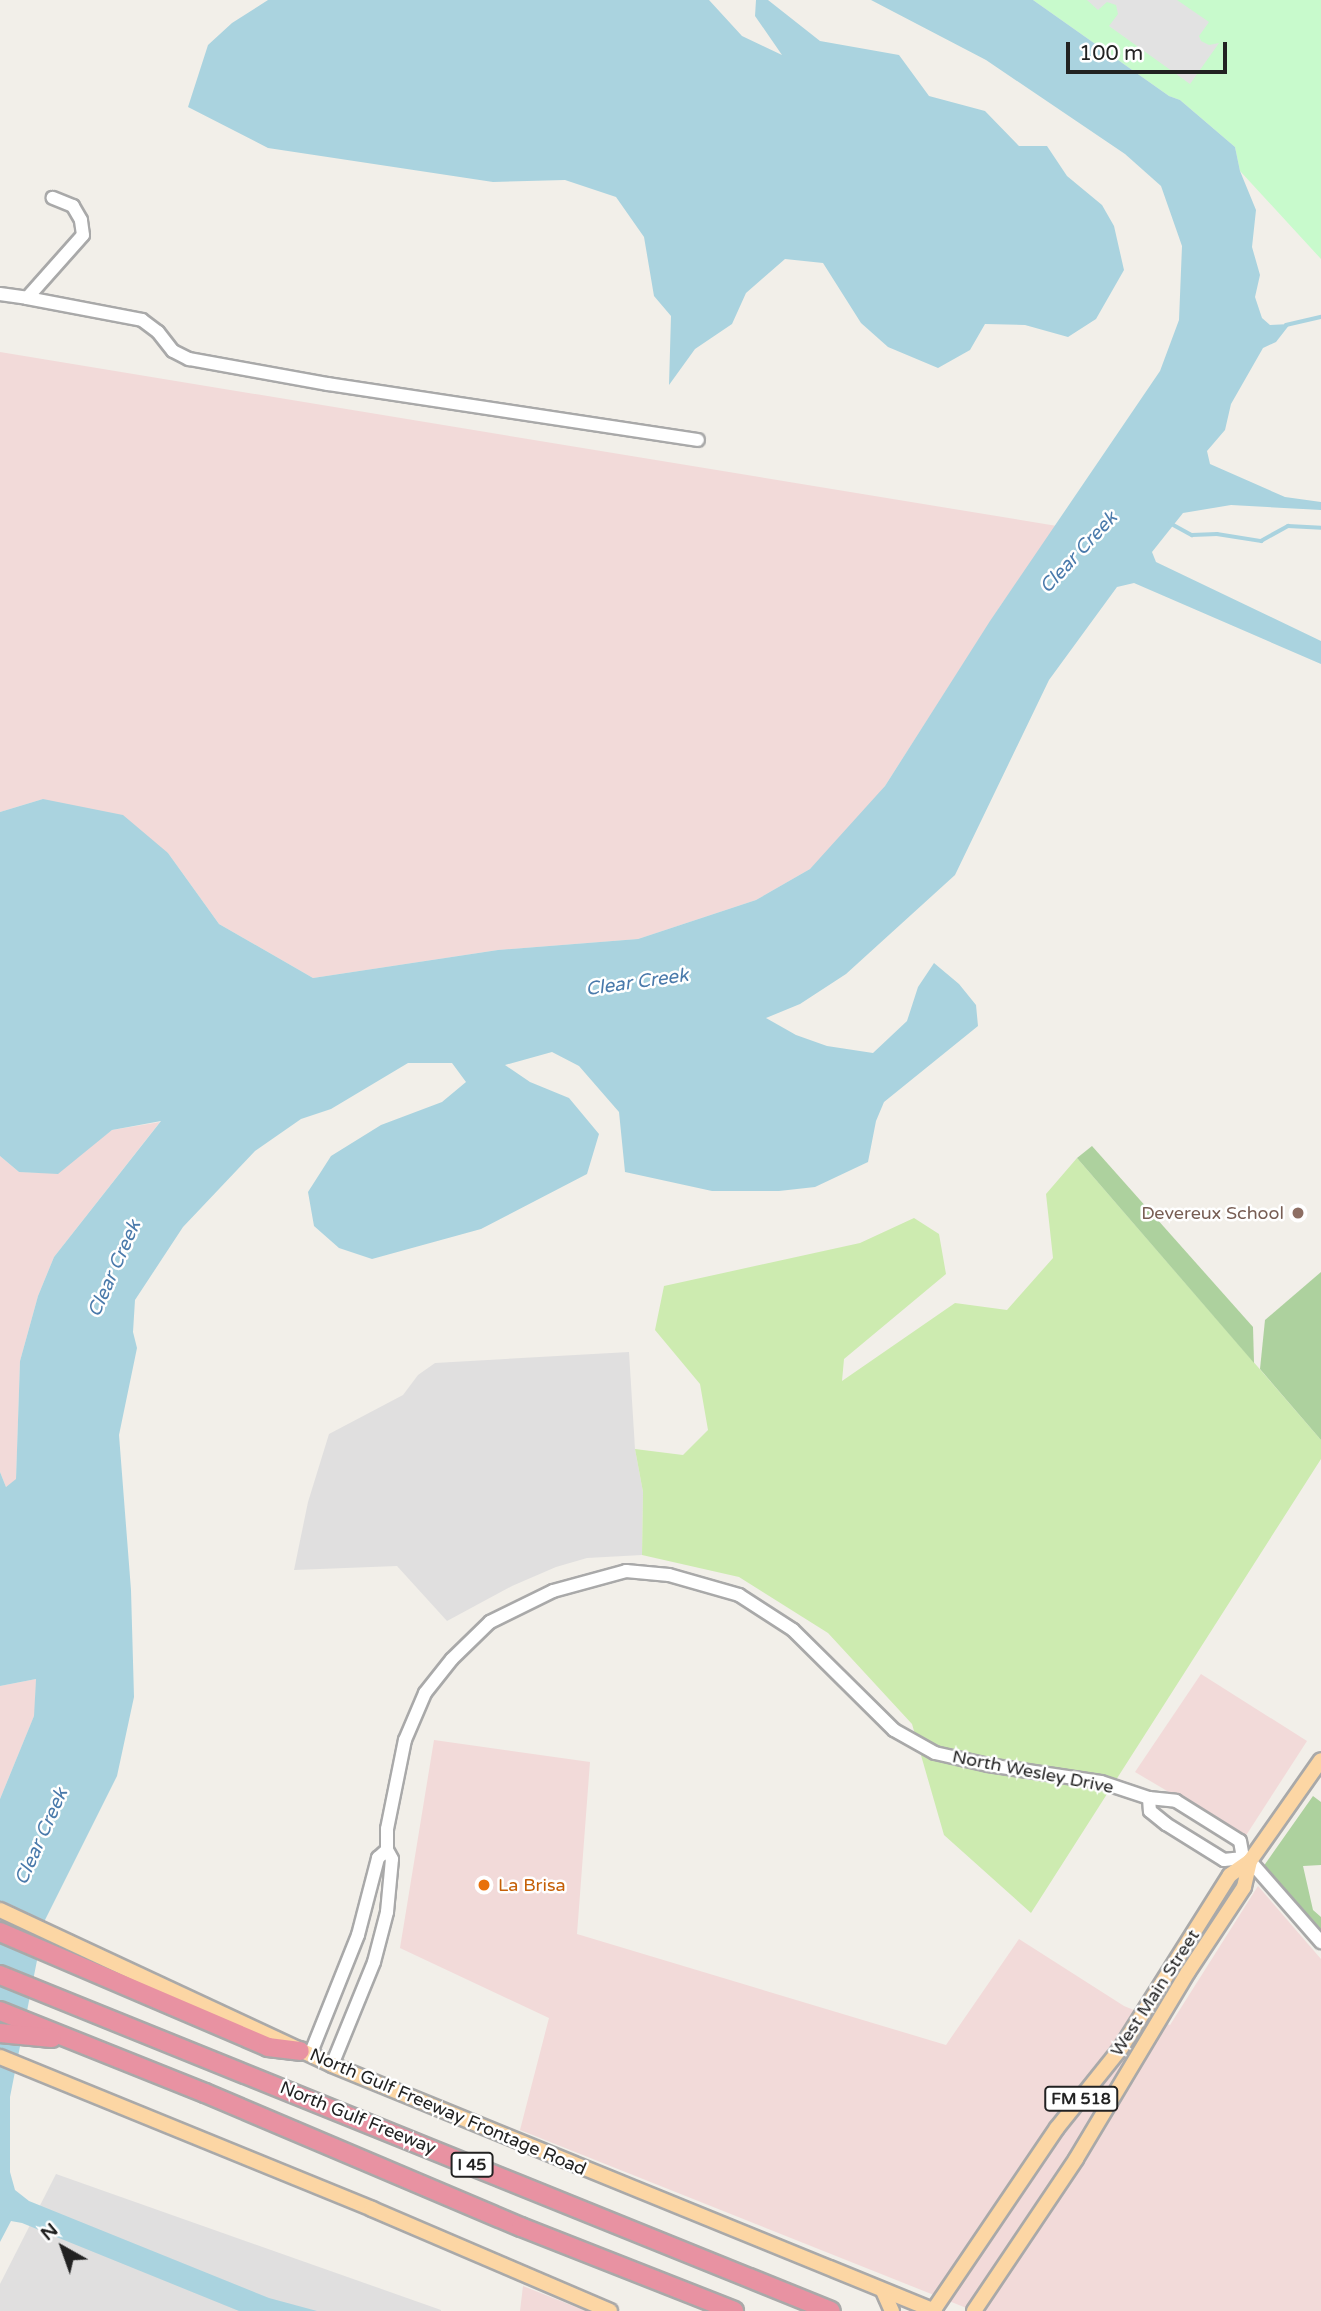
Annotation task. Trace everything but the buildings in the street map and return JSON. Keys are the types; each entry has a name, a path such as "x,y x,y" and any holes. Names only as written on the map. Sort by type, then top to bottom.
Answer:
{"highway":[{"path":"0,1931 162,2004 268,2047 305,2053"},
{"name":"North Gulf Freeway","path":"0,1975 831,2311"},
{"name":"North Gulf Freeway","path":"0,2011 103,2051 521,2227 734,2311"},
{"path":"0,2033 77,2041"}],"main road":[{"name":"West Main Street","path":"934,2311 1057,2128 1121,2048 1230,1875 1246,1860 1321,1760"},
{"name":"West Main Street","path":"974,2311 1022,2241 1244,1887 1246,1860"},
{"name":"North Gulf Freeway Frontage Road","path":"0,1910 332,2065 934,2311"},
{"path":"0,2057 372,2208 610,2311"},
{"path":"883,2291 892,2311"}],"street":[{"path":"27,298 83,235 81,220 73,206 52,198"},
{"path":"0,294 142,320 158,332 173,351 189,359 328,384 698,440"},
{"name":"North Wesley Drive","path":"332,2065 374,1962 387,1912 392,1859 387,1850 387,1829 405,1740 425,1693 452,1659 490,1622 553,1591 626,1571 669,1575 739,1595 793,1630 894,1730 935,1753 988,1765 1101,1782 1149,1798 1177,1801 1240,1841 1246,1860 1321,1942"},
{"path":"1149,1798 1150,1811 1166,1824 1224,1860 1246,1860"},
{"name":"North Wesley Drive","path":"305,2053 358,1935 378,1858 387,1850"}],"shaded area":[{"path":"1087,0 1177,0 1209,22 1199,36 1201,41 1209,45 1219,43 1190,84 1109,26 1118,14 1116,5 1107,2 1098,10"},
{"path":"0,352 1057,526 1001,605 885,786 851,828 810,869 756,900 638,939 498,950 313,978 219,924 168,853 43,799 0,812"},
{"path":"160,1122 54,1257 38,1296 20,1361 16,1480 6,1487 0,1472 0,1156 19,1172 54,1173 112,1130"},
{"path":"629,1352 635,1449 643,1492 642,1555 587,1558 556,1567 512,1586 447,1621 397,1566 294,1570 308,1502 329,1434 403,1395 418,1375 435,1363"},
{"path":"1201,1674 1307,1741 1245,1837 1135,1772"},
{"path":"36,1679 35,1714 0,1799 0,1686"},
{"path":"434,1740 590,1762 577,1934 946,2045 1019,1939 1124,2006 1170,2025 1258,1886 1321,1959 1321,2311 974,2311 520,2130 549,2018 400,1948"},
{"path":"56,2174 441,2311 0,2311 0,2284"},
{"path":"523,2286 586,2311 520,2311"}],"green space":[{"path":"1033,0 1321,0 1321,259 1240,171 1235,147 1180,100 1169,96"},
{"path":"1092,1146 1253,1327 1254,1363 1077,1158"},
{"path":"1077,1158 1321,1440 1321,1459 1031,1913 944,1835 912,1724 828,1633 739,1577 642,1555 643,1492 635,1449 683,1455 708,1430 700,1384 655,1330 664,1286 860,1243 914,1218 939,1234 946,1274 844,1359 842,1381 955,1303 1007,1310 1053,1258 1046,1194"},
{"path":"1321,1272 1321,1440 1260,1369 1265,1320"},
{"path":"1313,1796 1321,1802 1321,1865 1303,1866 1313,1910 1321,1917 1321,1934 1263,1867"}],"water":[{"path":"268,0 709,0 742,36 782,55 755,16 756,0 768,0 820,41 899,55 929,96 985,111 1019,146 1047,146 1067,176 1102,205 1114,226 1124,270 1096,319 1068,337 1025,325 985,324 970,350 938,368 888,347 861,323 823,263 785,259 746,293 732,324 695,349 669,385 671,316 654,296 644,237 616,197 565,180 493,182 268,148 188,107 208,45 232,23"},
{"name":"Clear Creek","path":"871,0 1033,0 1169,96 1180,100 1235,147 1240,171 1256,210 1252,247 1260,275 1255,297 1262,318 1270,325 1290,324 1276,342 1263,348 1231,404 1225,430 1207,451 1210,464 1285,497 1321,502 1321,510 1231,505 1183,513 1152,552 1156,562 1321,641 1321,664 1134,583 1117,587 1049,680 955,875 846,974 800,1004 766,1018 796,1035 827,1046 873,1053 907,1021 918,987 934,963 959,984 976,1005 978,1026 884,1102 876,1121 868,1162 815,1187 779,1191 712,1191 625,1172 619,1112 579,1066 552,1052 505,1065 530,1082 569,1098 599,1134 587,1174 481,1229 372,1259 339,1248 314,1226 308,1192 331,1156 381,1125 442,1102 466,1082 452,1063 408,1063 331,1109 301,1119 255,1151 183,1227 135,1300 133,1332 137,1348 119,1435 131,1590 134,1697 117,1776 45,1920 10,2097 10,2172 15,2190 29,2201 269,2298 317,2311 239,2311 22,2223 11,2221 0,2242 0,1799 34,1716 36,1679 0,1686 0,1472 6,1487 16,1479 20,1361 38,1296 54,1257 161,1121 112,1130 58,1174 19,1172 0,1156 0,812 43,799 123,815 168,853 219,924 313,978 498,950 638,939 756,900 810,869 885,786 990,621 1160,371 1179,320 1182,246 1161,186 1125,154 986,60"}],"waterway":[{"path":"1286,325 1321,317"},
{"path":"1170,523 1192,535 1217,534 1261,541 1288,526 1321,528"}],"place":[{"name":"Devereux School","path":"1298,1213"},
{"name":"La Brisa","path":"484,1885"}]}
